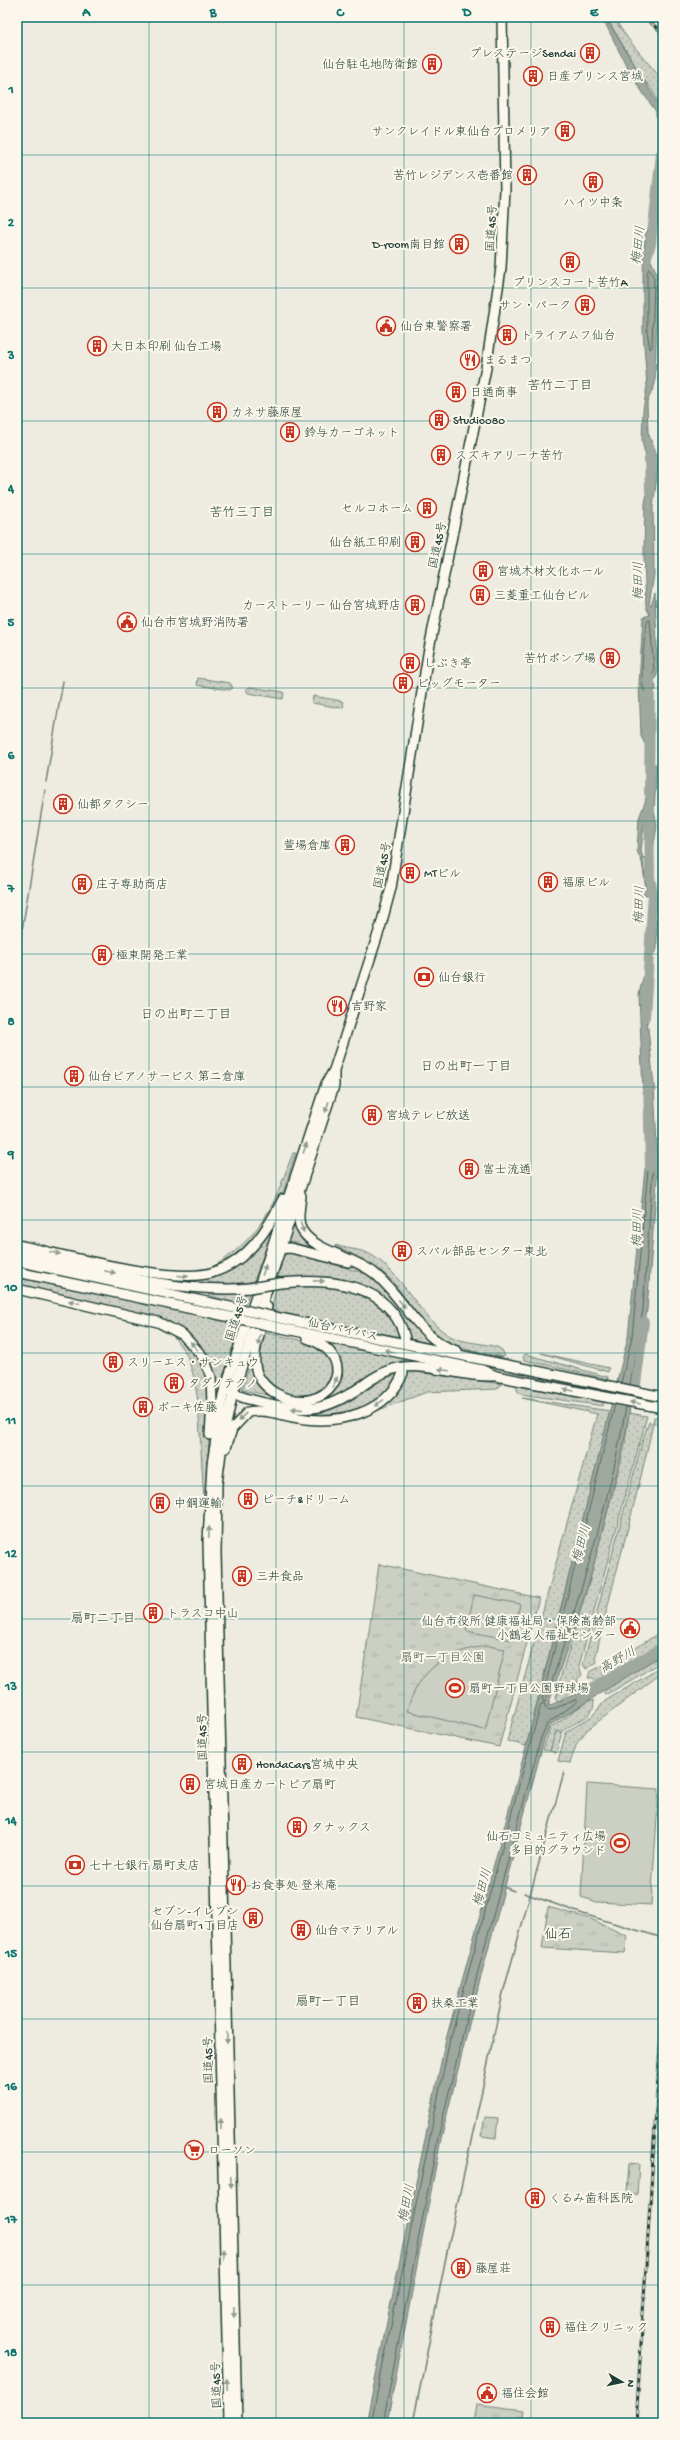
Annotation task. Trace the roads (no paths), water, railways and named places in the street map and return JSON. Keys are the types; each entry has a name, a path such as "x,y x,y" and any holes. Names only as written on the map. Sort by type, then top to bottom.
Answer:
{"highway":[{"name":"国道45号","path":"229,2423 208,1541 212,1464 225,1386 270,1251 334,1086 334,1070 381,925 390,888 434,626 486,368 504,231 502,17"},
{"name":"国道45号","path":"237,2423 216,1553 217,1484 223,1437 233,1394 280,1248 301,1174"},
{"path":"17,1244 137,1269 186,1277 206,1275 235,1262 252,1247 268,1226 301,1174"},
{"path":"301,1174 299,1224 303,1233 318,1244 357,1262 373,1272 386,1284 431,1337 442,1345 481,1360"},
{"path":"270,1251 280,1248 345,1262 373,1272"},
{"path":"17,1252 175,1286 212,1289 250,1288 280,1283 319,1281 347,1285 364,1290 385,1303 392,1310 405,1338"},
{"name":"仙台バイパス","path":"17,1260 244,1310 269,1320 279,1328 482,1370 496,1376 663,1408"},
{"name":"仙台バイパス","path":"17,1273 240,1319 269,1320 481,1360 663,1397"},
{"path":"271,1274 268,1302 255,1354 257,1374 268,1389 285,1397 308,1400 326,1393 334,1384 338,1373 333,1355 318,1342 279,1328"},
{"path":"17,1289 158,1322 176,1330 190,1341 204,1358 211,1377 212,1403 210,1448 212,1464"},
{"path":"225,1386 233,1394 287,1408 310,1410 334,1403 381,1373 401,1367 424,1367 472,1375 496,1376"},
{"path":"217,1484 232,1429 248,1412 262,1410 300,1418 320,1420 350,1416 382,1402 397,1385 403,1373"}],"water":[{"path":"602,17 605,17 650,90 660,108 663,118 663,191 659,217 649,238 650,258 658,276 655,384 647,402 648,432 659,462 653,507 654,574 649,605 651,606 655,593 658,672 654,682 656,687 654,694 651,691 648,714 657,764 654,810 657,826 652,856 643,860 645,881 650,888 657,924 657,949 648,962 645,1000 654,1085 658,1166 647,1310 623,1448 590,1579 548,1706 608,1680 663,1648 663,1654 556,1721 549,1727 544,1740 481,1976 441,2139 387,2423 366,2423 445,2043 533,1722 628,1337 645,1169 653,1147 652,1091 643,1093 639,994 653,935 652,916 648,909 649,894 642,896 639,890 646,888 642,862 637,851 639,818 645,802 654,763 641,736 639,684 643,617 650,615 646,607 644,556 645,503 651,475 642,442 643,410 647,386 643,331 643,273 645,236 651,221 661,181 659,116 632,77","holes":["649,821 654,838 651,855 643,858 641,851 644,824"]}],"waterway":[{"name":"梅田川","path":"660,114 663,107"},
{"name":"梅田川","path":"646,260 651,244 661,154"},
{"name":"梅田川","path":"649,459 650,491"},
{"name":"梅田川","path":"649,793 650,679"},
{"path":"46,782 63,681"},
{"path":"17,961 45,790"},
{"name":"梅田川","path":"645,1017 653,893 650,877 649,809"},
{"name":"梅田川","path":"648,1079 650,1167"},
{"name":"梅田川","path":"630,1399 636,1384 644,1322"},
{"name":"高野川","path":"581,1694 663,1647"},
{"path":"413,2423 446,2257 503,1993 564,1772"},
{"path":"504,1887 514,1891"},
{"path":"524,1893 583,1914 663,1938"}],"tunnel":[{"path":"403,1373 406,1345 405,1338"}],"railway":[{"path":"644,17 663,33"},
{"path":"636,2423 663,2000"}],"place":[{"name":"プレステージSendai","path":"590,53"},
{"name":"仙台駐屯地防衛館","path":"432,64"},
{"name":"日産プリンス宮城","path":"533,76"},
{"name":"サンクレイドル東仙台プロメリア","path":"565,131"},
{"name":"苦竹レジデンス壱番館","path":"527,175"},
{"name":"ハイツ中条","path":"593,182"},
{"name":"D-room南目館","path":"459,244"},
{"name":"プリンスコート苦竹A","path":"570,262"},
{"name":"サン・パーク","path":"585,305"},
{"name":"仙台東警察署","path":"386,326"},
{"name":"トライアムフ仙台","path":"507,335"},
{"name":"大日本印刷 仙台工場","path":"97,346"},
{"name":"まるまつ","path":"470,360"},
{"name":"日通商事","path":"456,392"},
{"name":"カネサ藤原屋","path":"217,412"},
{"name":"Studio080","path":"439,420"},
{"name":"鈴与カーゴネット","path":"290,432"},
{"name":"スズキアリーナ苦竹","path":"441,455"},
{"name":"セルコホーム","path":"427,508"},
{"name":"仙台紙工印刷","path":"415,542"},
{"name":"宮城木材文化ホール","path":"483,571"},
{"name":"三菱重工仙台ビル","path":"480,595"},
{"name":"カーストーリー 仙台宮城野店","path":"415,605"},
{"name":"仙台市宮城野消防署","path":"127,622"},
{"name":"苦竹ポンプ場","path":"610,658"},
{"name":"しぶき亭","path":"410,663"},
{"name":"ビッグモーター","path":"403,683"},
{"name":"仙都タクシー","path":"63,804"},
{"name":"萱場倉庫","path":"345,845"},
{"name":"MTビル","path":"410,873"},
{"name":"福原ビル","path":"548,882"},
{"name":"庄子専助商店","path":"82,884"},
{"name":"極東開発工業","path":"102,955"},
{"name":"仙台銀行","path":"424,977"},
{"name":"吉野家","path":"337,1006"},
{"name":"仙台ピアノサービス 第二倉庫","path":"74,1076"},
{"name":"宮城テレビ放送","path":"372,1115"},
{"name":"富士流通","path":"469,1169"},
{"name":"スバル部品センター東北","path":"402,1251"},
{"name":"スリーエス・サンキュウ","path":"113,1362"},
{"name":"タダノテクノ","path":"174,1383"},
{"name":"ボーキ佐藤","path":"143,1407"},
{"name":"ピーチ&ドリーム","path":"248,1499"},
{"name":"中鋼運輸","path":"160,1503"},
{"name":"三井食品","path":"242,1576"},
{"name":"トラスコ中山","path":"153,1613"},
{"name":"仙台市役所 健康福祉局・保険高齢部 小鶴老人福祉センター","path":"630,1628"},
{"name":"扇町一丁目公園野球場","path":"455,1688"},
{"name":"HondaCars宮城中央","path":"242,1764"},
{"name":"宮城日産カートピア扇町","path":"190,1784"},
{"name":"タナックス","path":"297,1827"},
{"name":"仙石コミュニティ広場 多目的グラウンド","path":"620,1843"},
{"name":"七十七銀行 扇町支店","path":"75,1865"},
{"name":"お食事処 登米庵","path":"236,1885"},
{"name":"セブン-イレブン 仙台扇町1丁目店","path":"253,1918"},
{"name":"仙台マテリアル","path":"301,1930"},
{"name":"扶桑工業","path":"417,2003"},
{"name":"ローソン","path":"194,2150"},
{"name":"くるみ歯科医院","path":"535,2198"},
{"name":"藤屋荘","path":"461,2268"},
{"name":"福住クリニック","path":"550,2327"},
{"name":"福住会館","path":"487,2393"}],"district":[{"name":"苦竹二丁目","path":"560,384"},
{"name":"苦竹三丁目","path":"242,511"},
{"name":"日の出町二丁目","path":"186,1013"},
{"name":"日の出町一丁目","path":"466,1065"},
{"name":"扇町二丁目","path":"103,1617"},
{"name":"仙石","path":"558,1933"},
{"name":"扇町一丁目","path":"328,2000"}],"park label":[{"name":"扇町一丁目公園","path":"443,1657"}]}
